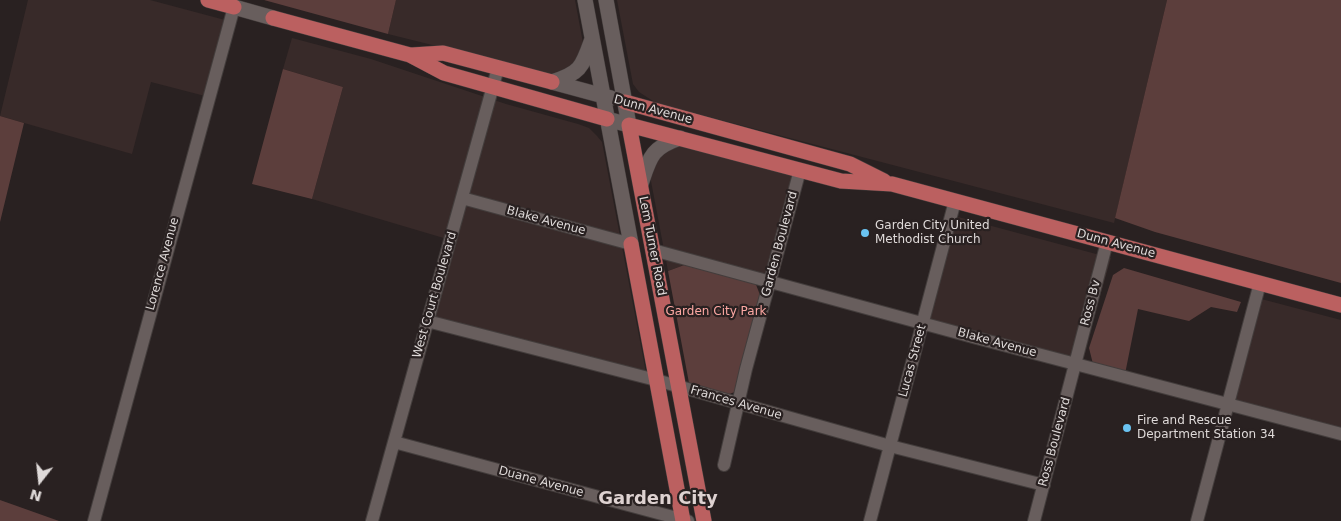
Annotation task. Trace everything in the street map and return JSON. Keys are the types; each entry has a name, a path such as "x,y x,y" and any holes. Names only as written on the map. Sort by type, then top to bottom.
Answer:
{"main road":[{"name":"Dunn Avenue","path":"208,0 410,55 444,73 607,119 841,180 892,184"},
{"name":"Lem Turner Road","path":"585,0 656,380 685,521"},
{"name":"Lem Turner Road","path":"606,0 704,521"},
{"path":"552,82 568,77 580,68 592,39"},
{"name":"Dunn Avenue","path":"410,55 443,53 552,82 850,164 892,184 1341,305"},
{"path":"641,184 649,161 656,150 668,142 680,138"}],"street":[{"name":"Lorence Avenue","path":"94,521 234,7"},
{"name":"West Court Boulevard","path":"372,521 498,68"},
{"name":"Garden Boulevard","path":"724,465 746,369 800,170"},
{"name":"Blake Avenue","path":"462,198 631,244"},
{"name":"Lucas Street","path":"870,521 955,201"},
{"name":"Ross Bv","path":"1076,364 1107,242"},
{"name":"Blake Avenue","path":"653,250 1341,434"},
{"path":"1197,521 1260,283"},
{"name":"Frances Avenue","path":"427,321 679,386 890,446 1044,485"},
{"name":"Ross Boulevard","path":"1034,521 1076,364"},
{"name":"Duane Avenue","path":"394,442 685,521"}],"shaded area":[{"path":"28,0 150,0 225,20 205,96 151,82 132,154 0,116"},
{"path":"396,0 575,0 583,43 580,58 564,73 549,74 388,34"},
{"path":"617,0 1167,0 1114,223 656,103 639,92 633,84"},
{"path":"292,38 371,59 506,104 589,128 602,142 648,383 423,324 447,239 312,199 343,87 283,69"},
{"path":"672,146 683,146 803,176 778,278 687,264 668,271 650,176 652,164"},
{"path":"947,214 1111,258 1081,362 920,318"},
{"path":"1250,296 1341,320 1341,431 1224,400"}],"green space":[{"path":"264,0 396,0 388,34"},
{"path":"1167,0 1341,0 1341,283 1155,232 1115,218"},
{"path":"283,69 343,87 312,199 252,184"},
{"path":"0,116 24,123 0,222"},
{"name":"Garden City Park","path":"687,264 755,282 760,295 737,391 727,395 689,383 668,271"},
{"path":"1124,268 1241,302 1237,312 1211,307 1189,321 1138,309 1125,374 1093,364 1089,348 1113,275"},
{"path":"0,500 59,521 0,521"}],"place":[{"name":"Garden City United Methodist Church","path":"865,233"},
{"name":"Fire and Rescue Department Station 34","path":"1127,428"}],"district":[{"name":"Garden City","path":"658,499"}]}
